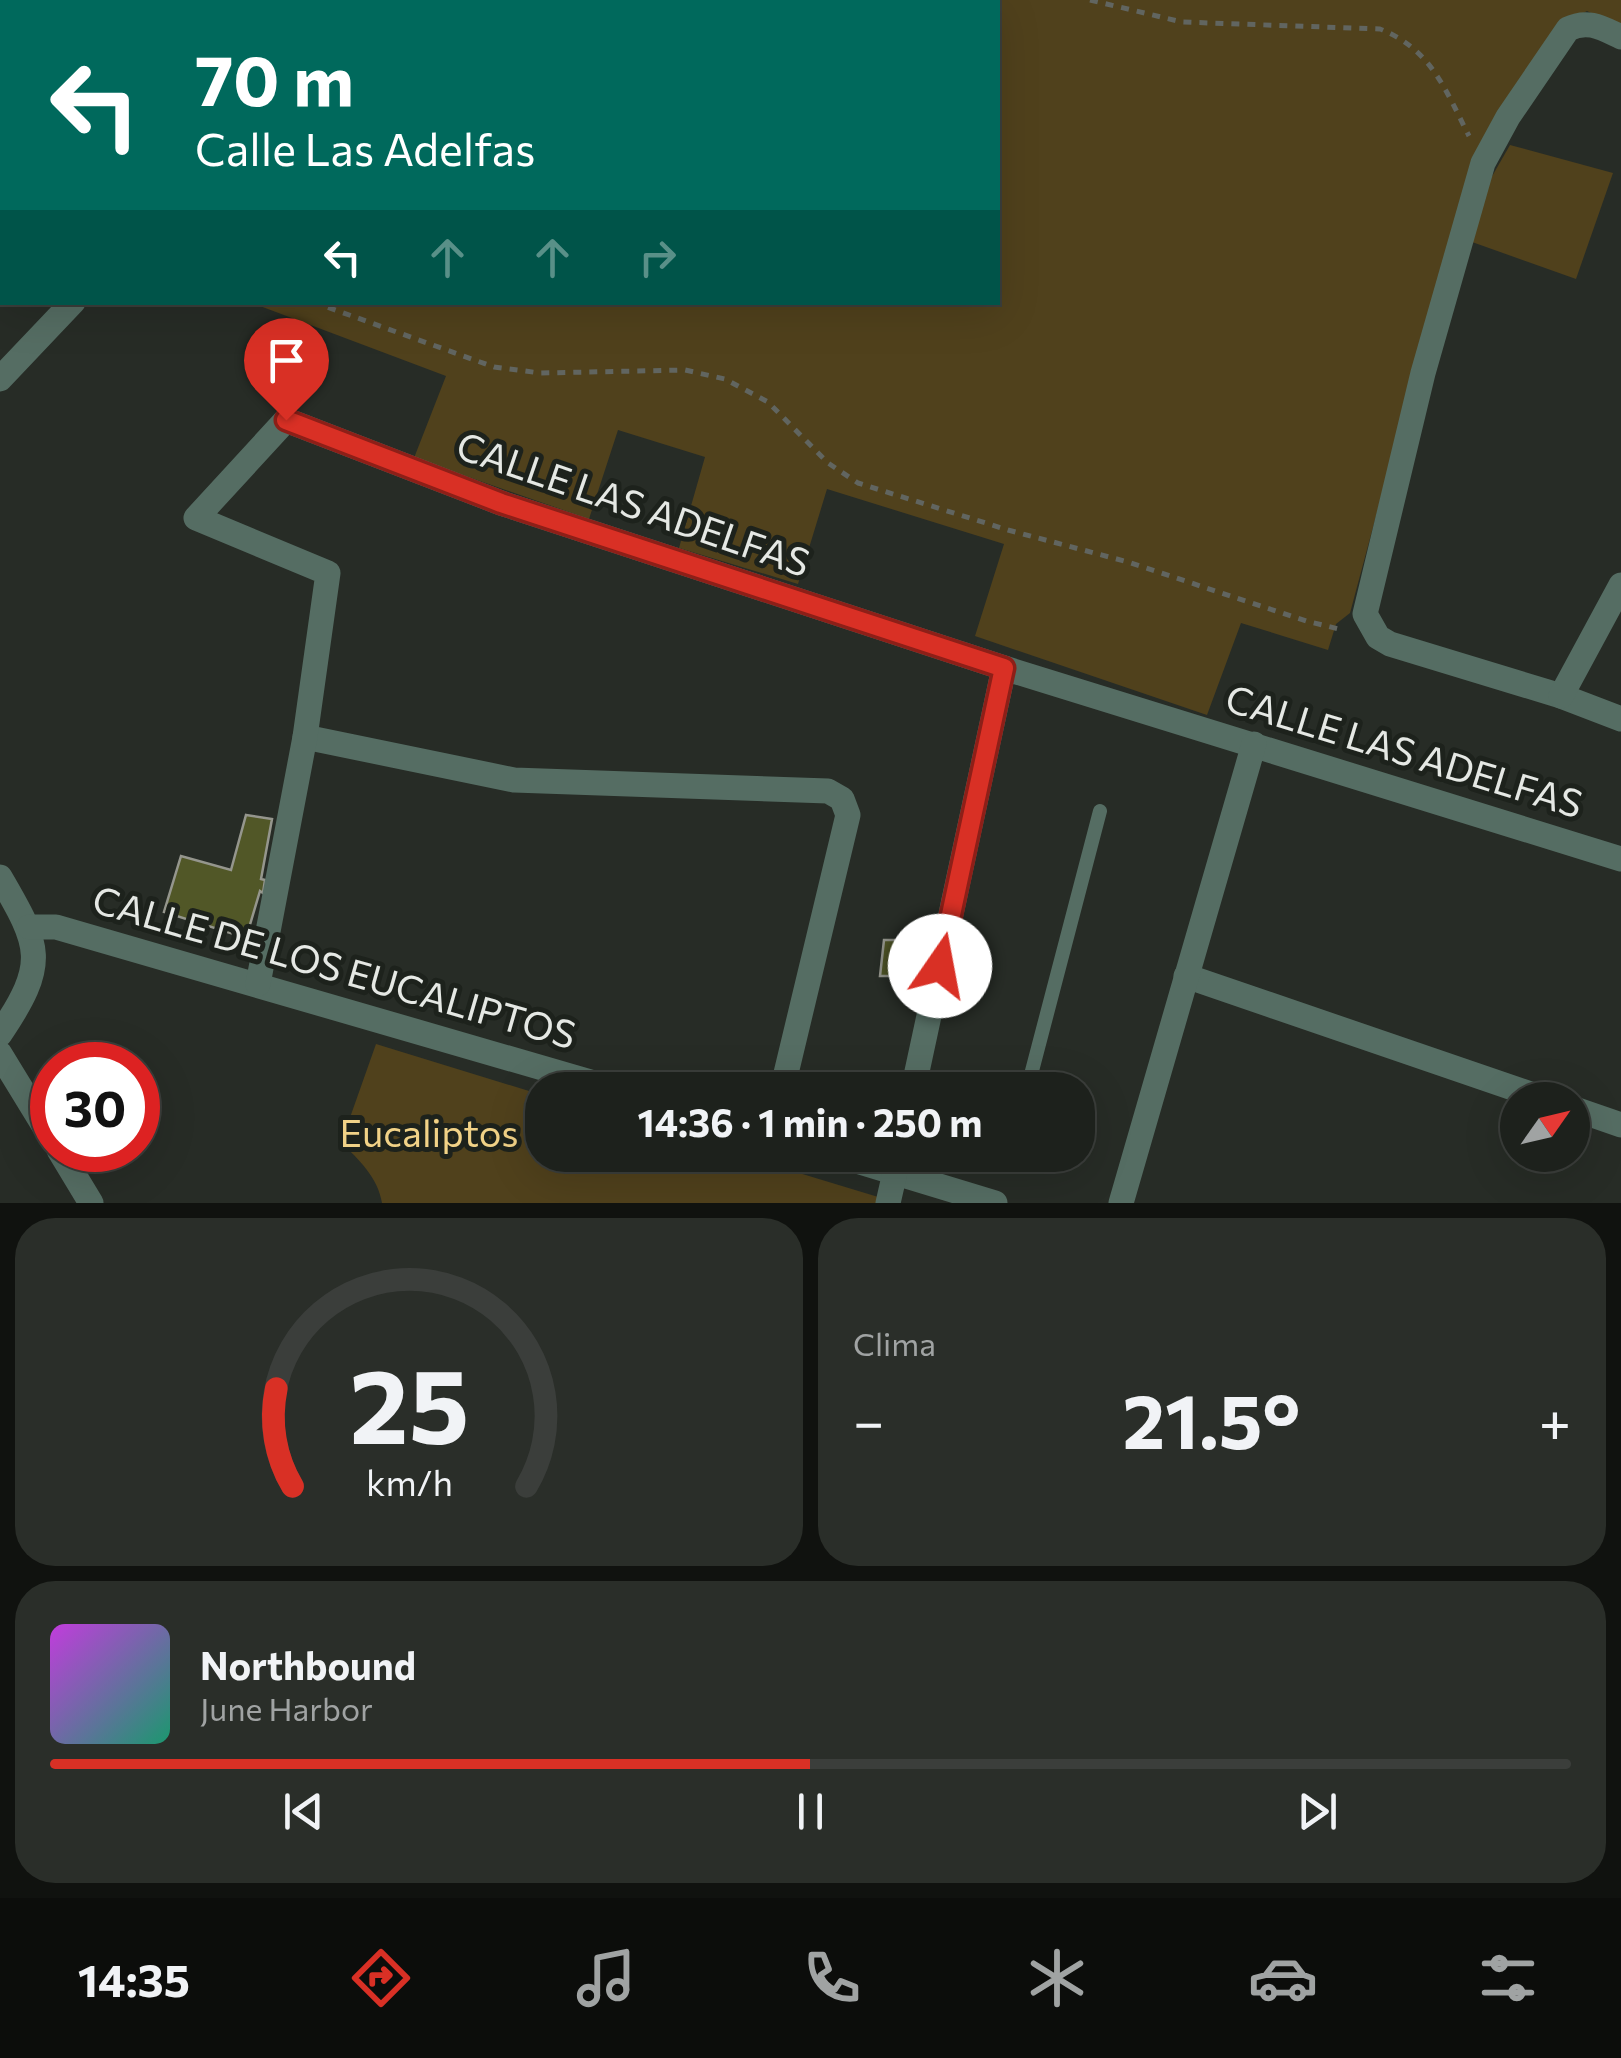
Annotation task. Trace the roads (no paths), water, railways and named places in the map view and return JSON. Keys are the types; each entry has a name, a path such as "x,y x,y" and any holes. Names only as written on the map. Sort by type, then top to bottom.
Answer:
{"street":[{"path":"1621,37 1594,24 1568,29 1519,101 1483,164 1422,373 1364,614 1369,627 1390,644 1561,696 1621,719"},
{"path":"0,379 71,305"},
{"name":"CALLE LAS ADELFAS","path":"258,984 305,737 328,573 196,518 286,420 501,503 1004,668 1621,860"},
{"path":"1561,696 1621,585"},
{"path":"917,1072 1004,668"},
{"path":"305,737 514,780 828,790 842,799 848,815 786,1072"},
{"path":"1122,1203 1254,744"},
{"path":"0,877 29,927 35,948 31,975 17,1010 0,1034"},
{"name":"CALLE DE LOS EUCALIPTOS","path":"29,927 56,927 557,1072"},
{"path":"1186,976 1500,1084"},
{"path":"0,1054 30,1103"},
{"path":"1590,1114 1621,1125"},
{"path":"72,1172 91,1203"},
{"path":"888,1203 895,1172"},
{"path":"917,1172 996,1203"}],"lane":[{"path":"1032,1072 1100,812"}],"park label":[{"name":"Eucaliptos","path":"429,1134"}]}
